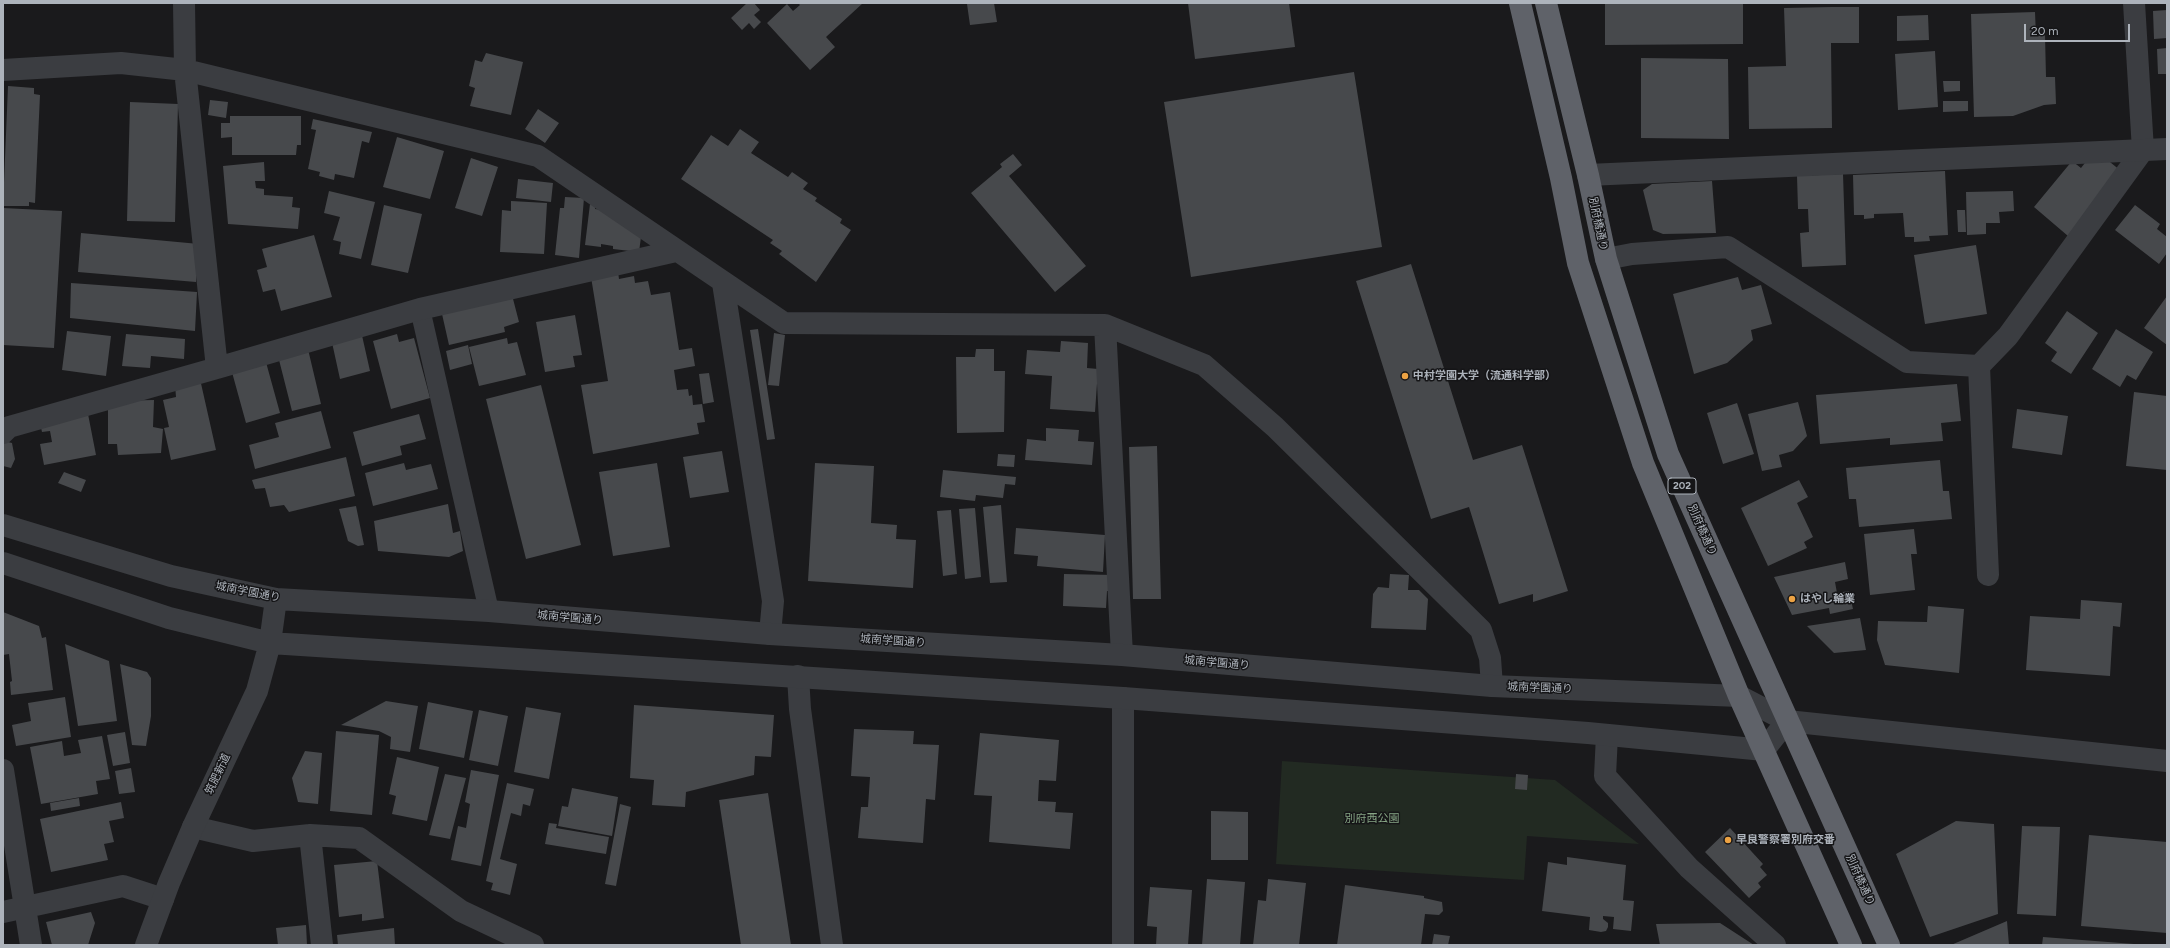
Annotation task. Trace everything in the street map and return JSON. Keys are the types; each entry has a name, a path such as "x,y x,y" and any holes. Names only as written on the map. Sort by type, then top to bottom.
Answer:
{"highway":[{"name":"202","path":"1520,3 1583,277 1643,463 1738,696 1764,750 1851,945"},
{"name":"別府橋通り","path":"1546,3 1588,175 1606,258 1668,454 1889,945"}],"street":[{"path":"184,3 185,70 218,368"},
{"path":"1988,575 1979,366 2008,336 2143,150 2134,3"},
{"path":"3,70 121,63 185,70 538,156 784,323 1105,325 1204,365 1275,427 1482,630 1490,658 1492,686"},
{"path":"1588,175 2167,150"},
{"path":"1606,258 1632,254 1728,247 1906,362 1979,366"},
{"path":"3,433 9,428 420,308 676,251"},
{"path":"723,283 773,601 770,634"},
{"path":"1105,325 1122,655"},
{"name":"城南学園通り","path":"3,525 171,576 276,599 489,611 770,634 1122,655 1492,686 1738,696 1787,721"},
{"path":"3,563 169,618 270,643 1123,698 1607,735 1764,750 1787,721 2167,761"},
{"name":"筑肥新道","path":"146,945 163,899 193,827 257,691 270,643 276,599"},
{"path":"798,676 800,709 832,945"},
{"path":"1123,698 1123,945"},
{"path":"1607,735 1605,776 1690,868 1775,945"},
{"path":"3,770 31,945"},
{"path":"193,827 253,841 310,835 359,838 461,911 533,945"},
{"path":"310,835 322,945"},
{"path":"3,912 123,886 163,899"}],"lane":[{"path":"420,308 489,611"}],"green space":[{"name":"別府西公園","path":"1282,761 1555,780 1639,844 1527,836 1524,880 1276,864"}],"building":[{"path":"747,3 754,3 760,10 754,15 761,22 754,29 749,23 742,30 731,18"},
{"path":"798,3 863,3 826,37 835,47 810,70 767,23 787,4 793,11 800,5"},
{"path":"994,3 997,22 970,25 967,4"},
{"path":"1188,3 1289,3 1295,47 1195,59"},
{"path":"1605,3 1743,3 1743,44 1605,45"},
{"path":"1859,7 1859,43 1831,43 1832,128 1749,129 1748,67 1786,66 1784,8"},
{"path":"2167,10 2167,38 2154,39 2153,11"},
{"path":"2035,12 2036,36 2045,35 2046,77 2055,77 2056,104 2044,105 2013,116 1974,117 1971,14"},
{"path":"1928,15 1929,40 1897,41 1897,16"},
{"path":"2167,48 2167,74 2158,74 2157,49"},
{"path":"1935,51 1938,107 1898,110 1895,54"},
{"path":"486,53 523,62 511,115 470,106 475,88 469,86 475,60 482,62"},
{"path":"1641,58 1728,59 1729,139 1641,138"},
{"path":"1354,72 1382,247 1191,277 1164,102"},
{"path":"1943,81 1960,81 1960,91 1944,92"},
{"path":"8,86 34,88 34,94 40,95 35,203 29,202 29,206 3,206"},
{"path":"210,100 228,102 226,118 208,115"},
{"path":"1943,101 1968,101 1968,111 1943,112"},
{"path":"130,102 178,104 175,222 127,221"},
{"path":"538,109 559,123 545,143 525,129"},
{"path":"230,116 301,116 301,145 297,145 296,155 232,155 232,137 221,138 221,123 230,123"},
{"path":"313,119 372,132 369,143 362,141 354,178 335,174 334,180 319,176 320,172 308,169 316,130 311,129"},
{"path":"740,129 759,142 751,153 788,177 792,172 808,183 803,189 817,198 815,201 842,219 840,223 851,230 816,282 779,254 782,251 770,243 773,240 681,179 711,135 728,146"},
{"path":"397,137 444,151 430,199 383,187"},
{"path":"1013,154 1022,165 1009,176 1086,266 1055,292 971,193 1002,167 1000,164"},
{"path":"471,158 498,167 482,216 455,208"},
{"path":"2105,158 2121,171 2068,236 2034,207 2072,161 2081,168 2088,159"},
{"path":"264,162 265,181 255,181 256,188 264,189 264,195 293,197 292,207 300,208 298,229 228,224 223,166"},
{"path":"1945,171 1948,235 1929,236 1930,241 1914,242 1914,237 1905,237 1903,213 1874,214 1874,218 1864,219 1864,215 1854,215 1853,175"},
{"path":"1843,174 1846,265 1802,267 1800,233 1809,232 1808,209 1798,209 1797,176"},
{"path":"518,179 553,183 551,202 516,198"},
{"path":"1712,181 1716,233 1663,234 1653,230 1643,190 1652,184"},
{"path":"329,191 375,202 361,259 339,254 341,242 333,240 340,217 324,213"},
{"path":"2013,191 2014,211 1999,212 2000,223 1986,223 1986,234 1967,235 1966,192"},
{"path":"565,197 584,198 579,258 555,255 560,208 564,208"},
{"path":"511,201 547,203 544,254 500,252 502,210 511,211"},
{"path":"590,204 595,205 595,209 604,210 641,237 639,252 613,249 613,246 601,244 601,247 585,245"},
{"path":"384,205 422,214 408,273 371,265"},
{"path":"2135,205 2160,224 2157,229 2167,237 2167,253 2159,264 2115,230"},
{"path":"3,208 62,211 54,348 3,345"},
{"path":"1957,210 1965,210 1966,232 1958,232"},
{"path":"81,233 199,244 196,282 78,272"},
{"path":"314,235 332,297 281,311 275,289 263,292 257,270 267,267 262,249"},
{"path":"1976,245 1987,314 1925,324 1914,255"},
{"path":"1411,264 1473,460 1522,445 1568,591 1533,602 1533,594 1499,604 1469,507 1431,519 1356,281"},
{"path":"618,272 619,279 634,276 635,283 648,281 651,295 670,292 679,350 692,348 695,366 674,370 677,390 688,389 689,396 692,395 693,405 702,404 705,422 697,423 699,434 593,454 581,385 608,381 591,277"},
{"path":"1738,277 1742,290 1761,285 1772,324 1751,330 1753,340 1727,363 1694,374 1673,294"},
{"path":"71,283 197,292 195,331 70,318"},
{"path":"512,295 519,322 504,327 505,332 449,345 442,314"},
{"path":"2167,296 2167,345 2144,328"},
{"path":"2067,311 2098,333 2071,374 2051,361 2057,352 2045,343"},
{"path":"575,315 582,355 573,356 575,367 545,372 536,322"},
{"path":"758,329 775,439 767,440 750,330"},
{"path":"2116,329 2153,352 2136,380 2127,375 2120,387 2092,369"},
{"path":"67,331 111,336 106,376 62,370"},
{"path":"361,331 370,371 340,379 331,338"},
{"path":"774,333 785,335 779,386 768,385"},
{"path":"126,334 185,339 184,359 151,356 150,368 122,366"},
{"path":"397,334 399,342 414,338 430,398 391,409 373,341"},
{"path":"507,338 508,344 517,342 526,375 479,386 469,347"},
{"path":"1061,341 1088,343 1087,368 1098,369 1095,412 1050,409 1052,376 1025,374 1027,350 1060,352"},
{"path":"307,345 321,404 292,411 277,352"},
{"path":"468,345 472,364 450,370 446,351"},
{"path":"976,349 994,349 994,371 1005,371 1004,432 957,433 956,357 975,357"},
{"path":"264,355 280,413 246,423 230,365"},
{"path":"709,373 714,402 703,404 699,374"},
{"path":"200,379 216,450 171,460 164,428 169,427 163,400 176,397 175,385"},
{"path":"1957,384 1961,421 1941,423 1943,441 1890,445 1890,438 1820,444 1816,395"},
{"path":"541,385 581,545 526,559 486,399"},
{"path":"2134,392 2167,396 2167,470 2126,466"},
{"path":"154,400 153,427 163,429 161,453 118,455 117,444 108,444 108,401"},
{"path":"1798,402 1807,436 1793,451 1779,455 1782,467 1762,471 1748,414"},
{"path":"1737,403 1754,454 1723,464 1707,413"},
{"path":"2017,409 2068,416 2062,455 2012,448"},
{"path":"321,411 331,448 255,469 249,445 279,437 275,423"},
{"path":"88,414 96,455 44,465 40,444 52,442 50,431 42,432 40,423"},
{"path":"419,414 426,439 400,446 402,455 362,466 353,432"},
{"path":"1046,428 1079,430 1078,441 1094,442 1092,465 1025,460 1027,439 1046,441"},
{"path":"4,441 12,443 15,459 11,468 3,466"},
{"path":"1157,446 1161,599 1133,599 1129,447"},
{"path":"722,451 729,492 690,498 683,457"},
{"path":"998,454 1015,455 1014,467 997,466"},
{"path":"346,457 355,496 289,512 284,505 270,507 265,488 255,489 252,480"},
{"path":"1940,460 1943,491 1949,491 1952,519 1859,527 1856,499 1849,499 1846,468"},
{"path":"404,463 406,470 431,464 438,489 373,506 365,473"},
{"path":"657,463 670,547 613,556 599,472"},
{"path":"815,463 874,466 871,523 897,525 896,539 916,540 913,588 808,581"},
{"path":"943,470 1016,477 1015,485 1005,484 1003,498 976,495 975,501 940,497"},
{"path":"64,472 86,480 81,492 58,483"},
{"path":"1799,480 1808,497 1797,503 1813,537 1804,542 1807,548 1768,566 1741,508"},
{"path":"448,504 453,533 460,531 463,551 449,557 378,551 374,521"},
{"path":"1001,505 1007,582 990,583 983,507"},
{"path":"356,506 364,545 358,546 348,541 339,509"},
{"path":"975,508 981,577 965,579 959,509"},
{"path":"951,510 957,574 943,576 937,511"},
{"path":"1016,528 1105,535 1103,572 1037,566 1038,556 1014,554"},
{"path":"1914,529 1917,554 1911,554 1915,590 1870,595 1864,534"},
{"path":"1845,562 1848,579 1835,582 1837,593 1849,591 1853,609 1830,614 1829,608 1792,615 1774,577"},
{"path":"1064,574 1114,575 1114,591 1107,591 1106,608 1063,606"},
{"path":"1390,574 1409,575 1408,590 1419,590 1428,599 1426,630 1371,628 1373,594 1378,587 1389,588"},
{"path":"2081,600 2122,603 2120,627 2113,626 2110,676 2026,670 2030,616 2080,619"},
{"path":"1928,606 1964,609 1959,673 1885,665 1877,640 1878,621 1927,622"},
{"path":"3,612 39,626 42,638 46,637 53,690 11,695 10,682 12,681 9,654 3,655"},
{"path":"1860,618 1866,650 1834,653 1807,626"},
{"path":"65,644 109,661 117,721 78,726"},
{"path":"120,664 147,672 151,678 151,716 146,746 132,745"},
{"path":"65,697 71,737 16,746 12,725 31,721 28,703"},
{"path":"386,701 418,706 410,752 390,749 391,737 379,731 341,725"},
{"path":"428,702 473,711 464,758 419,749"},
{"path":"634,705 774,715 771,757 755,756 754,775 686,792 685,807 652,805 654,780 630,778"},
{"path":"526,707 561,713 549,779 514,772"},
{"path":"479,710 508,716 498,766 469,760"},
{"path":"854,729 914,731 913,744 939,745 935,800 926,799 923,843 858,838 861,807 868,807 870,777 851,776"},
{"path":"336,731 379,735 372,815 330,811"},
{"path":"125,732 130,763 113,766 107,735"},
{"path":"980,733 1059,740 1056,781 1039,780 1038,801 1056,802 1055,812 1073,813 1070,849 989,842 992,796 974,795"},
{"path":"102,736 110,779 96,781 98,794 41,804 30,747 62,741 64,756 81,753 78,740"},
{"path":"305,751 322,753 318,804 298,802 292,778"},
{"path":"397,757 439,767 427,821 392,814 396,796 389,794"},
{"path":"131,768 135,792 119,794 115,771"},
{"path":"471,770 499,775 481,866 451,860 458,826 466,828 470,804 465,802"},
{"path":"445,774 466,778 450,839 429,835"},
{"path":"1516,774 1528,775 1527,790 1515,789"},
{"path":"507,783 534,789 530,806 523,804 521,816 511,813 500,859 517,864 510,895 491,890 493,883 486,881"},
{"path":"572,788 618,797 612,836 558,826 562,806 568,807"},
{"path":"768,793 791,945 741,945 719,800"},
{"path":"79,798 80,806 51,811 50,803"},
{"path":"121,802 124,818 109,821 114,842 104,844 108,860 51,872 40,819"},
{"path":"620,804 631,807 616,886 605,884"},
{"path":"1211,811 1248,812 1248,860 1211,860"},
{"path":"1956,821 1994,824 1998,914 1930,937 1896,854"},
{"path":"549,823 557,824 556,828 609,837 606,854 545,844"},
{"path":"2022,826 2060,827 2056,916 2017,914"},
{"path":"1730,828 1763,864 1760,867 1767,875 1758,883 1761,887 1749,898 1705,852"},
{"path":"2089,835 2167,842 2167,933 2081,926"},
{"path":"1567,857 1626,865 1623,900 1634,901 1631,931 1613,929 1614,917 1603,916 1603,919 1608,923 1608,927 1606,931 1601,932 1589,930 1590,917 1542,911 1548,862 1567,865"},
{"path":"377,861 384,918 362,921 362,914 339,917 334,865"},
{"path":"1207,879 1245,882 1240,945 1202,945"},
{"path":"1268,879 1306,883 1299,945 1253,945 1258,900 1266,901"},
{"path":"1345,885 1424,896 1424,898 1442,902 1443,911 1439,915 1425,914 1421,945 1337,945"},
{"path":"1150,887 1192,890 1188,945 1156,945 1157,927 1147,926"},
{"path":"91,912 95,923 88,945 52,945 46,922"},
{"path":"2007,921 2009,945 1951,945"},
{"path":"1720,923 1754,945 1660,945 1656,924"},
{"path":"306,925 307,945 278,945 276,928"},
{"path":"394,928 395,945 338,945 337,935"},
{"path":"1434,934 1450,936 1448,945 1432,945"},
{"path":"2043,937 2134,944 2134,945 2042,945"}],"place":[{"name":"中村学園大学（流通科学部）","path":"1405,376"},
{"name":"はやし輪業","path":"1792,599"},
{"name":"早良警察署別府交番","path":"1728,840"}]}
